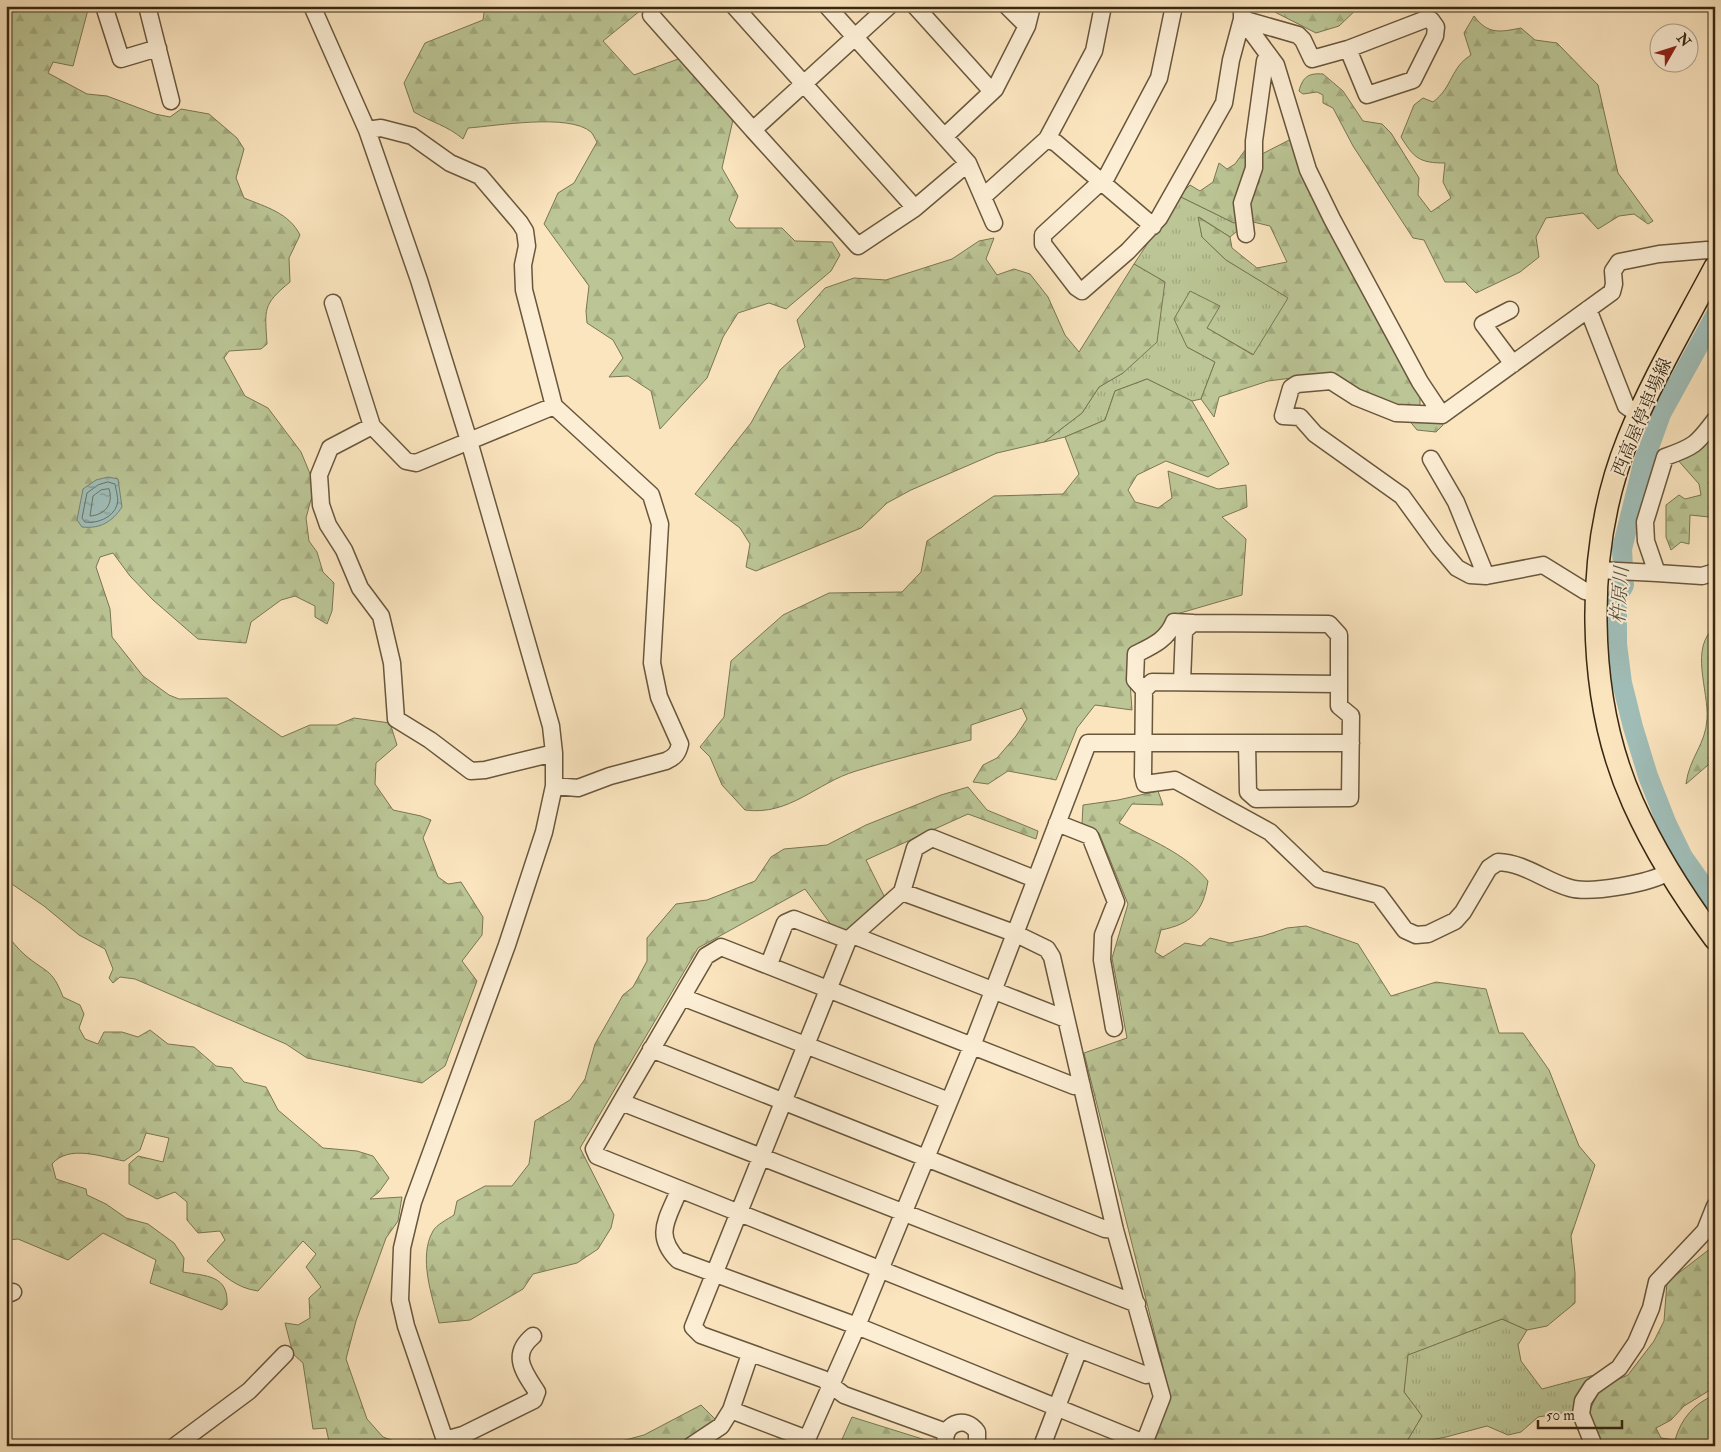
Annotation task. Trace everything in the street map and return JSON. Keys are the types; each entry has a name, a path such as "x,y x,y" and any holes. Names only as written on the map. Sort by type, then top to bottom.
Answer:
{"main road":[{"name":"西高屋停車場線","path":"1715,267 1654,380 1613,485 1603,531 1607,571 1597,594 1598,648 1604,701 1615,751 1632,802 1668,872 1681,893 1715,938"}],"street":[{"path":"104,6 121,59 158,48"},
{"path":"147,6 171,101"},
{"path":"312,6 367,130 419,280 469,441 551,726 554,753 554,786 544,832 507,945 413,1202 402,1248 400,1300 406,1326 446,1443 534,1400 537,1392 522,1367 520,1354 525,1343 533,1336"},
{"path":"734,6 915,208"},
{"path":"827,6 968,163 984,196 994,223"},
{"path":"753,130 889,6"},
{"path":"915,6 988,87 994,89"},
{"path":"1007,6 1027,26"},
{"path":"945,136 994,89 1027,26 1032,6"},
{"path":"984,196 1047,139 1094,51 1103,6"},
{"path":"1174,6 1158,78 1102,182 1043,235 1043,244 1076,287 1082,291 1153,226 1224,103 1231,60 1242,13"},
{"path":"1242,13 1298,35 1312,59 1348,49 1426,19 1431,20 1436,27 1435,36 1413,80 1367,95 1348,49"},
{"path":"1242,13 1276,65 1292,122 1316,187 1420,382 1442,415"},
{"path":"651,14 858,246 915,208 968,163"},
{"path":"1246,234 1242,203 1254,168 1254,141 1265,61 1269,56"},
{"path":"367,130 381,128 412,136 450,163 480,176 520,223 525,231 527,246 523,272 524,290 554,406 571,424 635,478 651,495 656,506 660,524 652,663 659,697 680,744 674,757 666,761 610,776 578,788 554,786"},
{"path":"1047,139 1056,143 1153,226"},
{"path":"1597,594 1585,591 1543,565 1486,576 1470,575 1457,568 1439,547 1402,496 1315,434 1300,417 1283,416 1291,388 1297,384 1330,381 1356,397 1396,413 1442,415 1612,292 1614,284 1613,271 1619,262 1659,254 1707,250 1715,252"},
{"path":"333,303 372,426 409,463 416,463 554,406"},
{"path":"1588,309 1626,406 1639,416"},
{"path":"1510,310 1482,324 1513,364"},
{"path":"1649,573 1645,522 1665,457 1686,450 1698,442 1715,420"},
{"path":"372,426 330,448 319,475 321,505 328,525 344,550 360,588 381,616 392,663 396,719 430,740 471,771 484,770 554,753"},
{"path":"1431,459 1456,502 1486,576"},
{"path":"1607,571 1702,576 1715,572"},
{"path":"1247,743 1248,792 1256,799 1350,798 1351,716 1338,706 1339,635 1329,624 1174,622 1170,632 1158,643 1136,654 1135,680 1144,690 1142,776 1145,784 1175,780 1270,832 1319,879 1379,895 1405,930 1416,935 1428,934 1455,921 1463,912 1489,868 1498,862 1517,865 1570,888 1586,891 1654,879 1668,872"},
{"path":"1182,682 1184,631 1193,623"},
{"path":"1144,690 1152,682 1338,684"},
{"path":"731,1410 805,1442 832,1386 972,1046 1088,743 1351,743"},
{"path":"1057,823 1090,836 1116,902 1103,935 1102,960 1114,1028"},
{"path":"978,1446 977,1432 968,1423 955,1423 946,1439 844,1395 823,1379 701,1335 694,1327 760,1157 851,938 902,892 915,848 932,838 1035,879"},
{"path":"679,1190 664,1227 664,1240 668,1250 678,1260 857,1326 1143,1444 1162,1397 1115,1230 1052,957 1047,949 1014,933 902,892"},
{"path":"769,964 785,923 794,919 851,938 1066,1019"},
{"path":"1082,1086 1074,1086 769,964 721,947 706,956 650,1049 594,1149 597,1156 739,1214 1146,1375 1155,1372"},
{"path":"682,997 949,1101"},
{"path":"650,1049 1105,1229 1115,1230"},
{"path":"622,1102 1137,1304"},
{"path":"1594,1446 1581,1414 1583,1401 1592,1387 1619,1368 1636,1342 1651,1308 1656,1282 1704,1231 1715,1206"},
{"path":"1042,1446 1079,1349"},
{"path":"175,1446 249,1391 284,1354"},
{"path":"691,1446 720,1426 731,1410 750,1354"}],"green space":[{"path":"43,6 89,6 73,66 53,62 48,73 87,94 107,96 155,114 170,117 181,109 209,114 237,138 244,149 236,178 244,198 283,216 290,221 300,235 289,258 290,282 274,296 267,308 267,344 261,349 229,351 224,358 245,396 268,408 301,452 311,476 312,496 306,518 309,541 317,552 323,572 334,583 332,611 327,624 315,617 315,606 295,596 281,600 251,622 246,643 198,639 153,600 130,576 113,553 100,557 96,567 110,609 112,637 143,676 169,695 179,699 227,698 282,737 310,725 337,725 354,718 390,723 397,745 376,763 375,784 393,810 431,820 423,838 438,877 448,884 461,882 483,917 482,935 462,961 477,981 445,1066 422,1083 307,1058 286,1044 135,979 120,977 113,983 109,978 113,969 105,949 79,935 44,906 6,880 6,14"},
{"path":"485,6 646,6 603,41 634,75 681,58 733,120 722,168 738,196 729,220 736,228 782,228 795,241 832,242 840,255 831,271 786,309 769,303 738,313 723,337 707,378 660,429 651,391 628,376 609,377 623,358 613,340 587,323 586,311 589,286 544,224 558,193 574,183 597,142 592,133 581,126 566,123 532,122 468,128 463,139 445,127 414,112 404,83 425,43 483,20"},
{"path":"1263,6 1360,6 1339,26 1316,33"},
{"path":"1474,16 1484,26 1495,31 1521,28 1535,40 1557,43 1598,85 1618,173 1653,221 1648,224 1634,214 1619,216 1598,229 1583,213 1546,218 1536,237 1539,257 1520,272 1476,293 1465,282 1445,282 1424,240 1413,238 1353,146 1333,108 1323,103 1323,95 1317,92 1303,94 1299,91 1302,82 1307,76 1323,74 1343,91 1363,121 1382,124 1391,133 1419,178 1418,195 1431,212 1451,198 1443,182 1445,163 1429,162 1418,158 1401,137 1414,105 1423,98 1433,102 1440,96 1459,66 1471,55 1464,33"},
{"path":"1295,137 1420,390 1420,416 1442,416 1443,425 1436,432 1417,430 1399,408 1356,392 1332,373 1268,381 1219,397 1214,417 1201,399 1215,362 1187,347 1174,319 1190,291 1220,306 1207,328 1253,355 1288,298 1226,260 1202,237 1198,217 1230,237 1232,248 1257,268 1287,262 1270,226 1249,221 1247,199 1259,183 1262,154"},
{"path":"1248,146 1249,153 1239,219 1234,223 1179,196 1190,185 1200,191 1213,182 1219,163 1227,169 1235,164"},
{"path":"1179,196 1234,223 1239,219 1242,227 1230,237 1199,217 1202,237 1226,260 1289,298 1254,355 1207,328 1187,347 1215,362 1201,399 1192,401 1147,379 1115,391 1105,420 1065,437 1044,442 1082,413 1099,387 1123,373 1165,282 1134,264"},
{"path":"994,238 986,259 997,275 1014,269 1030,274 1048,297 1065,335 1079,352 1134,264 1165,282 1157,342 1123,373 1099,387 1082,413 1044,442 997,453 911,490 887,503 861,528 756,571 746,567 750,544 740,528 695,494 751,423 780,370 805,347 797,320 825,288 854,278 886,280 952,259 979,241"},
{"path":"1147,379 1192,401 1229,464 1208,477 1166,461 1137,475 1128,490 1135,502 1158,508 1172,498 1168,471 1218,489 1246,485 1247,507 1222,517 1246,539 1242,595 1170,616 1161,630 1128,653 1132,710 1095,705 1077,728 1056,780 1008,771 988,784 973,782 983,765 997,758 1016,736 1027,719 1022,708 971,725 971,740 856,771 776,808 761,811 745,810 722,785 710,757 700,747 724,717 731,661 783,615 829,593 902,592 921,572 927,541 994,496 1063,494 1079,474 1065,437 1105,420 1115,391"},
{"path":"1715,429 1715,526 1709,517 1690,515 1689,544 1681,542 1671,550 1666,537 1666,505 1679,495 1685,499 1701,495 1699,484 1676,458 1701,448"},
{"path":"1715,627 1715,759 1686,784 1690,766 1701,744 1706,728 1707,708 1702,670 1703,646 1707,636"},
{"path":"968,787 987,810 1038,831 1036,839 968,814 866,860 886,900 846,934 832,926 805,889 698,948 580,1148 614,1215 611,1228 598,1249 577,1263 533,1274 523,1289 470,1320 439,1323 426,1264 429,1241 433,1231 439,1224 454,1215 457,1201 485,1186 512,1186 529,1164 535,1121 570,1100 585,1079 595,1044 623,995 633,987 647,961 647,938 676,904 707,900 755,881 771,857 784,849 827,845 866,825 941,795"},
{"path":"1158,791 1163,805 1132,804 1119,823 1178,855 1199,871 1208,881 1199,909 1188,920 1161,930 1155,952 1163,957 1185,943 1201,946 1210,938 1230,943 1263,936 1287,928 1306,926 1358,944 1391,996 1436,982 1486,989 1499,1033 1523,1033 1549,1070 1579,1146 1595,1165 1571,1236 1575,1273 1575,1303 1547,1326 1527,1330 1502,1319 1408,1355 1404,1392 1422,1416 1404,1446 1150,1446 1170,1395 1084,1053 1127,1038 1112,958 1128,904 1099,833 1082,824 1083,805 1118,800"},
{"path":"6,934 22,953 52,976 63,997 80,1005 84,1014 79,1028 85,1039 98,1044 104,1032 122,1032 138,1037 150,1030 168,1044 194,1047 216,1066 232,1068 244,1082 266,1087 278,1110 323,1148 357,1151 373,1156 389,1178 379,1192 370,1199 402,1197 398,1221 386,1238 356,1321 346,1359 367,1419 383,1437 397,1442 423,1440 424,1446 330,1446 326,1428 313,1429 303,1363 293,1354 285,1323 298,1325 310,1318 309,1298 321,1287 306,1267 316,1254 303,1241 258,1291 236,1284 224,1276 207,1261 225,1240 220,1231 198,1233 187,1220 187,1202 175,1192 157,1199 129,1184 129,1164 138,1156 163,1162 169,1138 146,1133 140,1150 124,1161 96,1155 76,1153 67,1155 59,1158 52,1164 56,1179 86,1189 87,1195 106,1204 126,1218 148,1224 174,1243 184,1258 183,1272 208,1276 220,1282 227,1295 227,1305 222,1310 150,1283 156,1260 103,1233 68,1260 18,1239 6,1240"},
{"path":"1715,1245 1715,1387 1684,1406 1671,1420 1656,1428 1661,1438 1675,1440 1681,1425 1689,1413 1701,1402 1715,1395 1715,1446 1597,1446 1588,1415 1600,1387 1628,1375 1654,1341 1664,1321 1667,1282"},
{"path":"1502,1319 1527,1330 1518,1345 1521,1361 1542,1389 1598,1374 1575,1411 1538,1417 1521,1432 1508,1435 1487,1426 1414,1443 1413,1446 1404,1446 1422,1416 1404,1392 1407,1355"},
{"path":"701,1405 718,1422 678,1446 611,1446 614,1443 644,1435"},
{"path":"852,1417 932,1442 935,1446 839,1446"}],"water":[{"path":"108,477 118,479 122,507 114,517 100,526 82,527 77,520 83,489 96,480"}],"waterway":[{"name":"杵原川","path":"1715,316 1661,414 1643,464 1622,549 1624,585 1617,598 1617,644 1622,683 1648,776 1666,822 1683,857 1715,902"}]}
